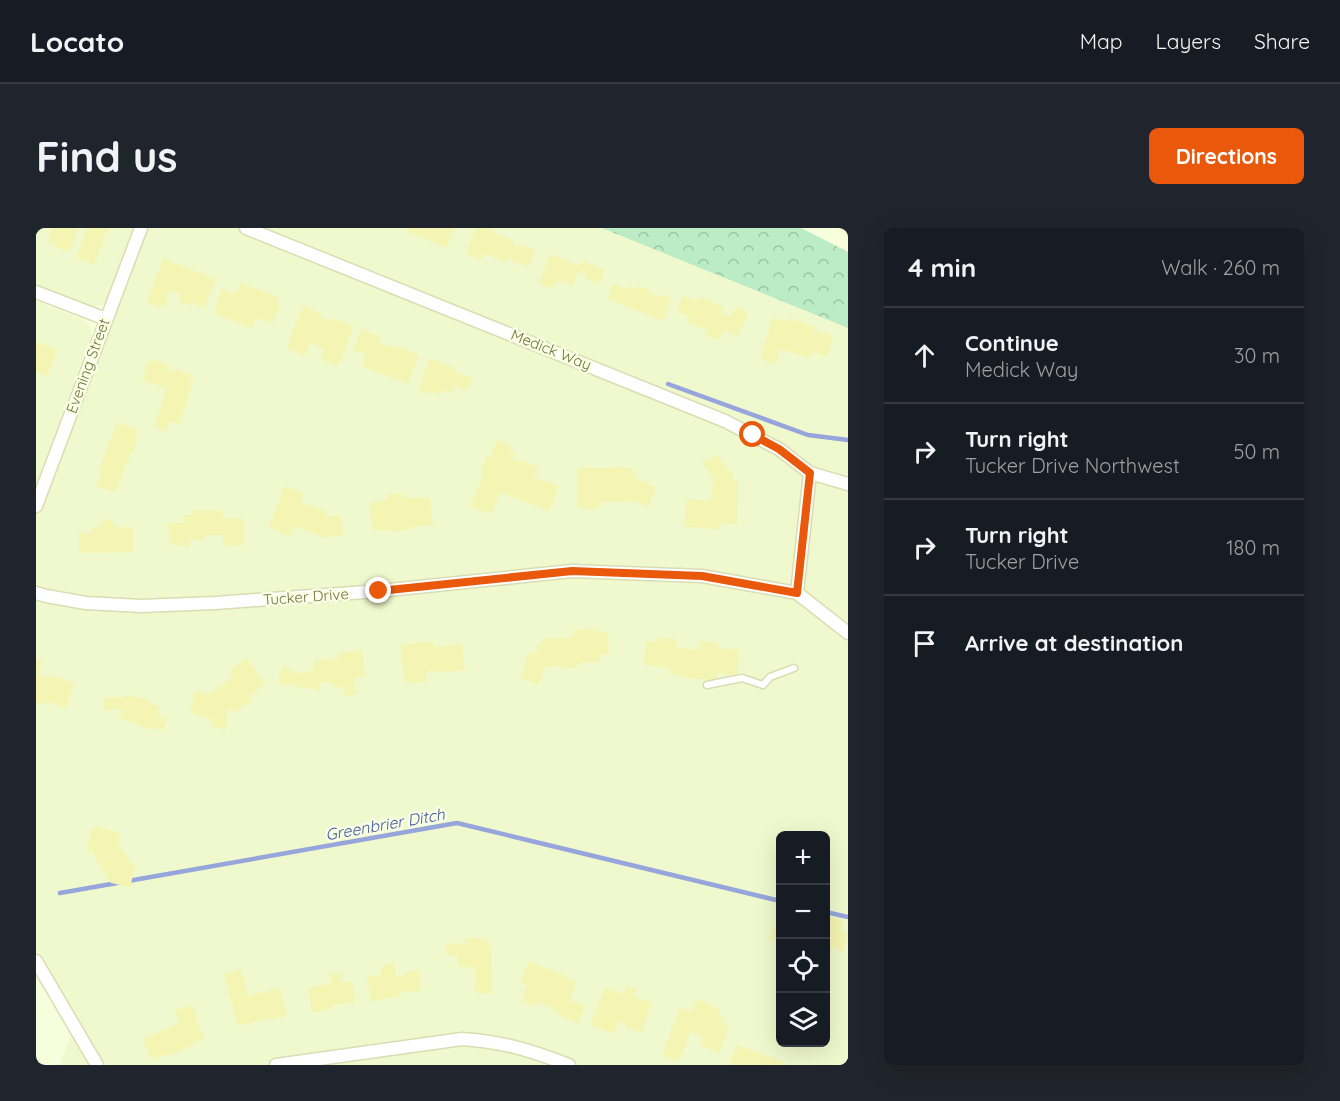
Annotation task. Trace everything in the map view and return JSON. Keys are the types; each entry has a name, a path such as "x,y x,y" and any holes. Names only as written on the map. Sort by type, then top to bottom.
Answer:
{"street":[{"name":"Evening Street","path":"36,506 141,228"},
{"name":"Medick Way","path":"246,228 725,421 779,449 810,473 848,484"},
{"path":"36,292 106,319"},
{"path":"797,593 810,473"},
{"name":"Tucker Drive","path":"36,593 86,603 141,606 204,604 379,591 572,571 702,576 797,593 848,633"},
{"path":"36,961 97,1065"},
{"path":"276,1065 462,1039 493,1041 522,1047 569,1065"}],"lane":[{"path":"707,686 742,678 763,685 770,677 794,668"}],"shaded area":[{"path":"36,228 135,228 108,299 104,304 92,307 36,286"},
{"path":"141,228 642,228 848,304 848,1065 60,1065 74,1026 36,961 36,506"},
{"path":"36,301 86,321 91,328 91,337 36,485"}],"green space":[{"path":"602,228 801,228 848,252 848,328"}],"building":[{"path":"52,228 78,228 69,252 55,247 55,244 48,241"},
{"path":"87,228 108,228 94,265 76,258"},
{"path":"409,228 454,228 446,248 408,232"},
{"path":"476,228 486,228 496,232 514,241 513,246 518,248 519,244 535,250 529,267 509,258 507,262 485,254 482,260 466,254"},
{"path":"550,254 580,266 582,260 605,270 599,284 578,272 573,286 560,280 558,284 554,282 552,289 539,284"},
{"path":"163,259 216,279 204,308 179,301 181,294 174,291 169,292 164,308 147,303"},
{"path":"240,283 279,297 277,304 280,305 272,324 256,318 252,328 215,314 222,289 235,294"},
{"path":"613,284 627,289 628,285 636,289 638,286 650,290 649,293 671,299 663,321 608,299"},
{"path":"683,296 697,301 699,297 724,307 721,313 731,317 736,307 748,312 738,336 724,330 721,339 714,339 705,333 707,330 688,323 690,317 677,312"},
{"path":"303,306 321,313 320,316 332,321 333,318 354,327 338,366 321,360 325,349 310,343 306,356 287,348"},
{"path":"772,318 787,322 788,318 814,326 813,330 833,336 827,357 812,352 810,358 780,349 775,364 760,360"},
{"path":"362,329 381,337 378,342 396,349 397,346 419,355 408,384 362,366 366,355 353,350"},
{"path":"36,342 57,350 47,376 36,372"},
{"path":"430,358 446,366 454,367 455,372 473,378 467,391 454,386 451,394 441,390 439,395 430,391 428,395 418,391"},
{"path":"152,359 169,365 167,370 174,372 175,369 191,374 189,378 194,380 179,424 169,421 166,431 154,427 167,389 142,380 148,362 151,363"},
{"path":"117,422 139,430 133,452 131,452 115,492 96,486 102,471 99,470"},
{"path":"497,440 510,445 509,449 516,452 513,460 520,462 521,460 538,467 534,477 559,486 549,511 500,492 491,514 470,507 484,473 481,471 487,456 490,458"},
{"path":"716,454 735,477 730,480 738,481 737,525 721,523 720,530 684,526 687,499 711,501 713,479 716,479 702,463"},
{"path":"578,468 634,469 635,478 656,487 648,507 634,501 599,502 599,509 577,508"},
{"path":"285,486 304,494 301,502 324,510 326,517 340,515 343,535 320,538 320,536 294,526 290,537 269,527"},
{"path":"403,493 404,498 430,498 433,525 409,527 409,530 392,532 391,530 373,531 370,503 388,500 387,494"},
{"path":"192,510 223,511 223,518 244,519 244,546 223,545 223,535 204,535 204,540 189,539 189,546 169,545 168,523 184,523 184,515 193,515"},
{"path":"104,519 110,519 117,527 133,527 133,552 79,553 79,533 92,533 92,527 100,527"},
{"path":"598,628 598,632 608,632 609,654 600,655 600,662 578,663 578,668 545,667 538,685 520,678 529,653 537,653 537,644 542,644 542,639 573,637 572,630"},
{"path":"658,637 677,639 676,648 699,650 700,641 717,643 717,648 739,650 737,676 717,673 716,680 684,678 684,676 670,675 670,668 644,665 646,641 657,642"},
{"path":"433,641 434,647 462,644 465,670 435,673 435,670 425,671 427,682 405,683 400,645"},
{"path":"362,650 365,677 354,678 356,695 345,696 344,686 333,688 332,682 320,683 320,690 314,691 314,688 300,689 295,685 290,684 289,687 278,683 283,667 297,674 314,670 313,661 339,658 339,653"},
{"path":"247,658 265,684 249,696 252,700 235,713 232,708 225,713 228,717 225,730 211,726 212,719 190,713 195,691 210,694 233,677 229,672"},
{"path":"36,660 41,660 40,676 58,677 74,683 66,709 50,702 36,704"},
{"path":"127,694 139,699 143,697 149,703 160,707 157,715 167,718 163,731 154,728 153,730 119,718 122,709 103,710 103,698 126,697"},
{"path":"93,826 120,833 118,843 135,868 130,887 111,883 92,852 87,851"},
{"path":"830,916 844,921 841,931 848,933 842,952 830,948"},
{"path":"776,921 776,942 769,940"},
{"path":"465,938 488,939 488,945 491,946 492,994 475,993 476,971 473,971 473,967 458,966 459,956 446,955 446,943 465,944"},
{"path":"528,962 567,976 566,979 576,982 570,1000 585,1006 578,1023 560,1016 561,1014 552,1010 553,1008 538,1002 536,1007 522,1001 527,985 521,982"},
{"path":"394,963 396,977 404,977 403,973 419,970 421,990 371,1001 367,977 382,974 381,965"},
{"path":"241,969 248,996 279,988 287,1016 238,1026 224,974"},
{"path":"340,973 342,982 352,982 355,1002 331,1005 332,1010 312,1012 308,988 332,984 330,974"},
{"path":"627,986 636,989 633,996 652,1003 641,1033 625,1027 626,1024 619,1021 614,1034 590,1025 605,987 624,994"},
{"path":"697,999 720,1010 720,1015 724,1017 722,1024 729,1027 719,1053 700,1045 703,1037 691,1032 678,1062 662,1056 680,1007 692,1012"},
{"path":"192,1004 198,1018 195,1019 205,1039 168,1056 167,1054 152,1060 143,1039 180,1023 174,1011"},
{"path":"737,1045 784,1062 782,1065 729,1065"}],"waterway":[{"path":"668,384 808,435 848,440"},
{"name":"Greenbrier Ditch","path":"128,881 457,823 776,900"},
{"name":"Greenbrier Ditch","path":"60,893 117,883"},
{"name":"Greenbrier Ditch","path":"830,913 848,917"}],"route":[{"path":"379,591 572,571 702,576 797,593 810,473 779,449 753,435"}]}
